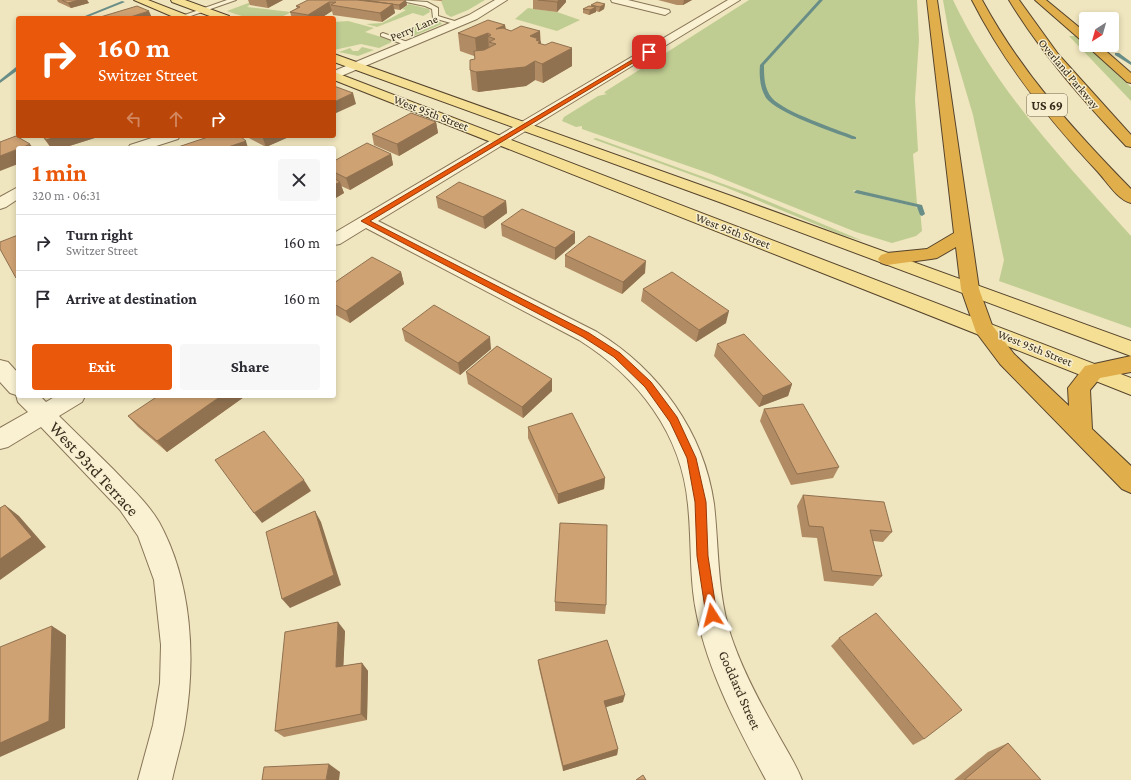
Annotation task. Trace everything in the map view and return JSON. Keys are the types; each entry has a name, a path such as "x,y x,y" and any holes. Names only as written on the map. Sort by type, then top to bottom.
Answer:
{"highway":[{"path":"932,0 970,289 982,327 1007,359 1131,482"},
{"name":"US 69","path":"978,0 997,39 1049,108 1131,198"},
{"name":"Overland Parkway","path":"1014,0 1029,26 1069,76 1131,143"},
{"path":"1040,0 1079,33"},
{"path":"1100,52 1131,79"},
{"path":"887,259 931,254 963,235"},
{"path":"1081,431 1079,388 1093,372 1131,364"}],"main road":[{"path":"139,0 180,16"},
{"path":"176,0 220,16"},
{"name":"West 95th Street","path":"336,59 525,126 1131,349"},
{"name":"West 95th Street","path":"336,77 1131,386"}],"street":[{"name":"Perry Lane","path":"336,75 458,23 484,11 502,0"},
{"path":"616,0 665,12"},
{"path":"336,239 735,0"},
{"path":"141,146 167,138"},
{"path":"0,204 16,193"},
{"name":"Goddard Street","path":"365,221 586,335 617,355 648,385 674,420 692,458 700,502 703,556 712,615 721,651 760,735 785,780"},
{"path":"0,368 16,385"},
{"path":"0,440 34,405 65,398"},
{"name":"West 93rd Terrace","path":"34,405 129,502 149,530 168,580 176,645 175,683 169,725 155,780"}],"lane":[{"path":"186,16 233,0"},
{"path":"400,0 427,4 435,8 435,17 458,23"},
{"path":"383,35 408,44"}],"green space":[{"path":"485,0 468,10 451,17 446,14 441,1"},
{"path":"749,0 917,0 919,40 915,99 918,151 913,154 917,204 853,190 855,193 913,206 920,209 922,231 916,236 892,243 856,232 711,174 582,129 582,126 576,127 562,121 564,117 598,96 607,94 604,93"},
{"path":"943,0 953,0 970,33 1011,95 1057,153 1131,236 1131,328 999,281 1004,260 973,115 949,34"},
{"path":"251,2 252,3 247,7 291,12 284,16 243,16 227,11"},
{"path":"409,4 429,9 430,12 423,16 413,13 377,27 366,24 382,23 406,10 402,9"},
{"path":"528,8 557,12 580,20 557,31 515,19"},
{"path":"348,21 374,28 365,32 394,41 379,48 361,44 336,50 336,22"},
{"path":"428,21 440,22 442,24 414,36 401,35 403,31"},
{"path":"1069,36 1075,36 1079,40 1079,46"},
{"path":"362,47 374,50 358,56 339,52 350,48 353,51 358,51"},
{"path":"1084,52 1093,52 1131,87 1131,101"},
{"path":"596,138 748,193 863,241 839,234 725,187 593,139"}],"building":[{"path":"62,0 79,0 68,3"},
{"path":"308,0 357,0 393,4 380,13 331,5 336,2 329,2 308,15 290,12 300,7 296,6"},
{"path":"364,0 406,0 399,5"},
{"path":"538,0 559,0 557,2"},
{"path":"597,2 605,4 600,7 591,5"},
{"path":"137,6 149,11 133,16 104,16"},
{"path":"589,6 596,7 590,10 583,9"},
{"path":"488,20 505,25 496,29 503,28 511,31 521,26 540,31 530,36 539,39 536,40 541,42 538,43 545,45 552,42 572,48 542,64 535,61 525,67 476,72 470,70 470,60 475,59 474,51 484,50 496,44 489,42 495,39 487,36 491,35 488,33 475,38 458,33"},
{"path":"336,87 353,93 336,101"},
{"path":"411,113 436,122 397,144 372,134"},
{"path":"16,136 16,138 20,138 30,144 26,146 16,146 16,150 0,156 0,142"},
{"path":"205,138 242,138 246,141 231,146 181,146"},
{"path":"367,143 391,154 346,178 336,173 336,160"},
{"path":"459,182 506,201 483,217 436,197"},
{"path":"522,209 575,232 555,248 501,224"},
{"path":"16,236 16,278 0,249 0,242"},
{"path":"589,236 646,261 623,282 565,255"},
{"path":"372,257 401,272 346,311 336,305 336,282"},
{"path":"672,272 729,311 699,330 643,289"},
{"path":"434,305 490,337 458,363 402,329"},
{"path":"744,334 792,384 763,396 717,344"},
{"path":"497,346 552,379 522,407 466,372"},
{"path":"155,398 218,398 157,441 128,416"},
{"path":"803,404 839,467 797,474 764,409"},
{"path":"572,413 605,478 558,494 528,427"},
{"path":"264,431 304,480 254,513 215,460"},
{"path":"803,495 884,502 892,532 870,530 882,576 832,571 823,527 809,526"},
{"path":"5,505 32,537 0,559 0,508"},
{"path":"315,511 334,575 282,599 266,532"},
{"path":"560,523 607,525 606,605 555,602"},
{"path":"876,613 962,710 924,739 839,638"},
{"path":"338,622 336,667 362,663 361,714 275,731 285,632"},
{"path":"52,626 49,721 0,743 0,647"},
{"path":"607,640 625,695 604,701 618,749 563,766 538,660"},
{"path":"1008,743 1041,780 964,780"},
{"path":"329,764 326,780 262,780 264,767"},
{"path":"643,775 646,780 636,780"}],"waterway":[{"path":"821,0 762,65 762,82 769,98 774,103 808,120 854,138"},
{"path":"87,16 123,2"},
{"path":"1117,54 1131,64"},
{"path":"0,82 16,70"},
{"path":"857,192 920,206 922,214"}],"route":[{"path":"649,52 365,221 586,335 617,355 648,385 674,420 692,458 700,502 703,556 712,615"}]}
